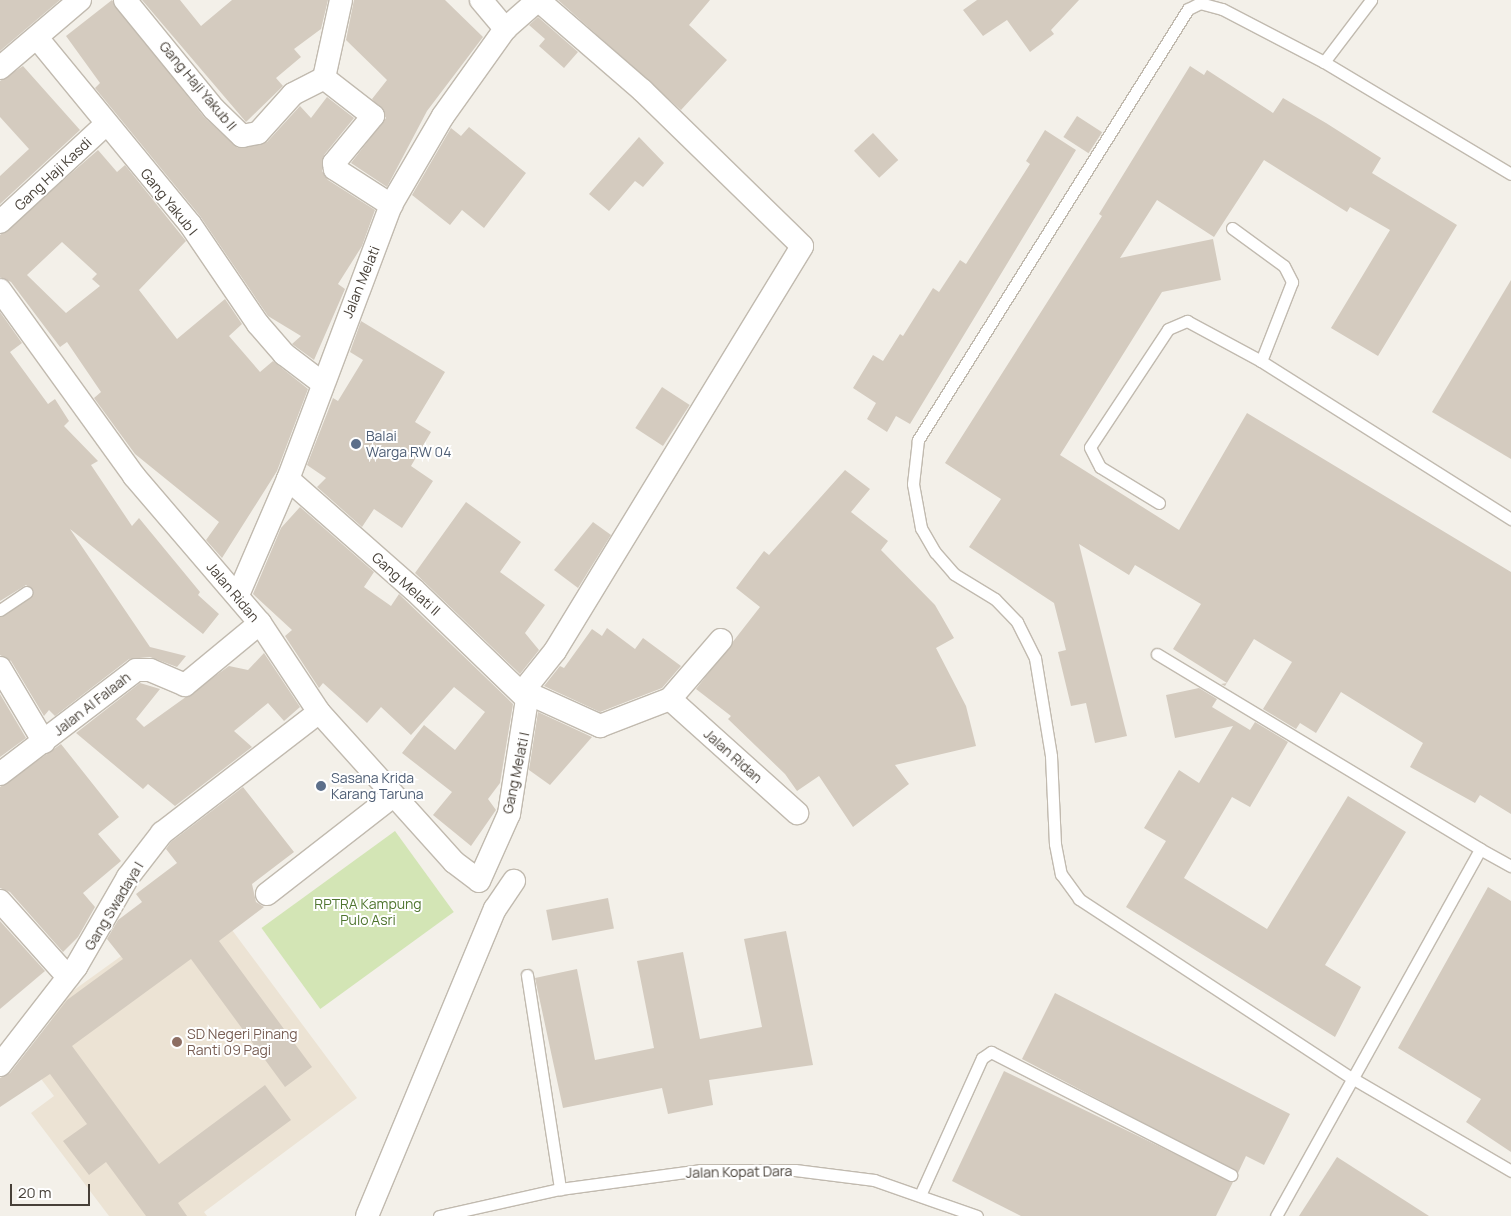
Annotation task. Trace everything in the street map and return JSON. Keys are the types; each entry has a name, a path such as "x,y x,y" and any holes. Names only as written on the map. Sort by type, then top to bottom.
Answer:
{"street":[{"name":"Gang Haji Yakub II","path":"125,0 214,109 242,136 258,133 293,94 312,81 324,78"},
{"path":"341,0 324,78 373,116 334,163 336,169 391,205"},
{"path":"482,0 504,29"},
{"path":"523,691 555,651 802,246 642,90 538,0"},
{"name":"Jalan Melati","path":"238,595 288,479 322,383 391,205 443,116 504,29 538,0"},
{"path":"0,68 38,39 72,2"},
{"name":"Gang Yakub I","path":"38,39 105,125 190,224 258,324 284,354 322,383"},
{"name":"Gang Haji Kasdi","path":"0,222 105,125"},
{"name":"Jalan Ridan","path":"0,290 134,476 238,595 260,623 319,712 393,796 469,877 479,881"},
{"name":"Gang Melati II","path":"288,479 523,691 600,726 670,699"},
{"name":"Jalan Al Falaah","path":"0,774 136,670 150,670 185,685 260,623"},
{"path":"670,699 721,640"},
{"path":"0,668 44,742"},
{"name":"Gang Melati I","path":"479,881 509,814 528,713 523,691"},
{"name":"Jalan Ridan","path":"670,699 797,813"},
{"name":"Gang Swadaya I","path":"0,1065 68,977 128,877 162,833 319,712"},
{"path":"267,894 393,796"},
{"path":"367,1216 495,909 514,880"},
{"path":"0,901 68,977"}],"lane":[{"path":"1324,62 1371,0"},
{"path":"1511,174 1324,62 1222,9 1200,3 1188,9 918,440 913,484 921,528 935,552 954,574 1006,610 1035,658 1051,756 1055,844 1061,874 1079,899 1352,1078 1511,1172"},
{"path":"1232,228 1284,266 1292,282 1261,361"},
{"path":"1159,504 1100,467 1090,447 1168,329 1187,321 1261,361 1511,519"},
{"path":"0,610 27,592"},
{"path":"1156,654 1511,866"},
{"path":"1276,1216 1480,849"},
{"path":"527,975 560,1189"},
{"path":"921,1193 982,1058 991,1052 1231,1175"},
{"name":"Jalan Kopat Dara","path":"439,1216 560,1189 700,1170 795,1170 874,1180 921,1193 977,1216"}],"shaded area":[{"name":"SD Negeri Pinang Ranti 09 Pagi","path":"206,895 357,1098 204,1212 207,1216 109,1216 31,1113 54,1096 26,1059 53,1025 49,1008"}],"green space":[{"name":"RPTRA Kampung Pulo Asri","path":"395,831 454,912 320,1009 262,928"}],"building":[{"path":"0,0 60,0 0,51"},
{"path":"112,0 204,117 238,148 267,142 300,106 311,118 327,97 354,118 324,155 322,171 328,180 375,210 362,246 338,284 345,289 314,360 292,344 301,336 268,316 200,216 95,88 100,83 66,36"},
{"path":"142,0 180,0 201,26 232,0 328,0 321,29 294,49 301,57 276,78 283,86 246,122"},
{"path":"354,0 445,0 483,37 427,111 387,187 351,163 386,118 372,99 387,80 346,40"},
{"path":"558,0 710,0 689,25 727,60 681,110"},
{"path":"977,0 1079,0 1051,30 1054,34 1030,52 1007,20 983,36 963,10"},
{"path":"538,17 578,52 564,68 539,46 545,39 529,25"},
{"path":"23,66 80,130 0,204 0,176 29,149 0,117 0,81"},
{"path":"1190,66 1204,75 1207,70 1273,113 1283,98 1326,123 1381,158 1372,173 1457,225 1378,356 1331,328 1390,230 1350,207 1347,212 1264,160 1214,237 1157,200 1120,258 1213,239 1221,280 1162,292 1060,455 1179,530 1247,413 1511,572 1511,814 1480,795 1475,803 1410,767 1423,743 1341,692 1316,733 1300,723 1296,729 1263,709 1292,662 1254,639 1227,683 1173,649 1201,604 1135,565 1129,575 1079,544 1127,736 1095,743 1086,703 1071,706 1058,652 1066,650 1054,603 969,547 1001,499 945,463 1102,216 1099,214"},
{"path":"1077,116 1102,132 1089,153 1063,137"},
{"path":"469,127 526,173 484,228 462,210 450,225 412,195 451,128 461,136"},
{"path":"1045,130 1076,150 910,424 896,416 887,432 867,419 876,403 853,388 873,355 883,361 900,334 903,336 933,288 939,292 960,260 966,264 1030,164 1026,161"},
{"path":"873,133 898,160 879,178 854,151"},
{"path":"639,137 664,163 643,187 635,181 609,211 589,194"},
{"path":"98,150 117,172 125,165 186,241 139,290 177,339 225,299 242,324 229,336 260,372 273,361 308,389 277,471 222,558 206,540 219,522 135,454 94,398 101,392 67,342 60,347 11,282 0,277 0,235","holes":["62,242 97,274 92,279 100,286 66,313 27,275"]},
{"path":"1511,280 1511,459 1432,412"},
{"path":"0,312 22,343 10,352 48,404 55,399 69,421 64,426 98,461 91,465 132,526 139,518 200,592 198,595 219,614 203,634 70,529 150,647 186,656 177,667 150,657 129,659 55,716 49,710 44,716 11,661 0,655 0,617 34,592 26,585 0,601"},
{"path":"361,321 445,372 415,422 431,432 411,466 433,481 402,528 374,509 362,527 317,487 326,478 307,465 333,398 338,401 363,360 350,352"},
{"path":"662,387 690,405 663,446 635,428"},
{"path":"845,470 870,489 851,512 888,541 881,550 935,605 954,638 936,648 966,706 976,746 895,765 909,784 853,827 819,776 797,791 785,774 728,719 731,716 696,689 760,607 736,588 764,551 769,555"},
{"path":"466,502 521,542 500,572 545,605 525,633 539,650 520,674 415,573"},
{"path":"300,507 374,572 364,587 391,606 399,594 513,704 500,783 488,799 496,810 471,846 433,815 452,792 402,753 424,725 455,750 485,712 454,687 411,735 381,707 367,723 323,683 319,688 285,636 292,630 253,594 281,528"},
{"path":"593,522 611,535 578,588 554,570"},
{"path":"607,628 635,649 643,638 681,666 662,688 600,712 544,686 560,666 564,668 592,629 602,636"},
{"path":"264,653 300,707 284,721 268,703 234,731 252,747 175,806 148,784 143,789 76,733 140,683 160,689 136,719 144,727 229,666 248,670"},
{"path":"1199,688 1217,699 1212,707 1250,730 1255,722 1288,742 1250,807 1232,797 1184,878 1267,929 1348,796 1406,832 1325,965 1361,987 1335,1037 1126,907 1166,841 1144,828 1179,770 1199,783 1233,726 1175,738 1166,695"},
{"path":"0,694 26,738 0,757"},
{"path":"538,712 592,737 550,785 529,770"},
{"path":"61,744 119,817 98,834 121,861 83,893 95,907 78,937 63,952 10,892 0,888 0,787"},
{"path":"243,787 294,852 252,884 256,902 264,907 219,941 312,1067 285,1087 191,959 72,1046 159,1164 265,1085 291,1120 178,1203 187,1216 146,1216 106,1162 89,1175 63,1141 87,1124 50,1074 0,1107 0,1078 10,1073 67,1000 123,959 107,939 118,920 142,902 136,894 177,863 166,849 171,842"},
{"path":"1488,887 1511,901 1511,1152 1466,1122 1481,1099 1398,1048"},
{"path":"608,898 614,928 552,940 546,910"},
{"path":"0,921 45,971 0,1009"},
{"path":"786,931 813,1065 709,1080 713,1105 668,1114 662,1088 563,1108 535,978 577,969 595,1060 654,1048 637,961 683,952 700,1039 762,1027 744,939"},
{"path":"1055,993 1290,1114 1264,1165 1246,1156 1238,1173 1022,1059"},
{"path":"1004,1071 1233,1182 1216,1216 1021,1216 952,1181"},
{"path":"1337,1157 1429,1216 1299,1216"}],"place":[{"name":"Balai Warga RW 04","path":"356,444"},
{"name":"Sasana Krida Karang Taruna","path":"321,786"},
{"name":"SD Negeri Pinang Ranti 09 Pagi","path":"177,1042"}]}
